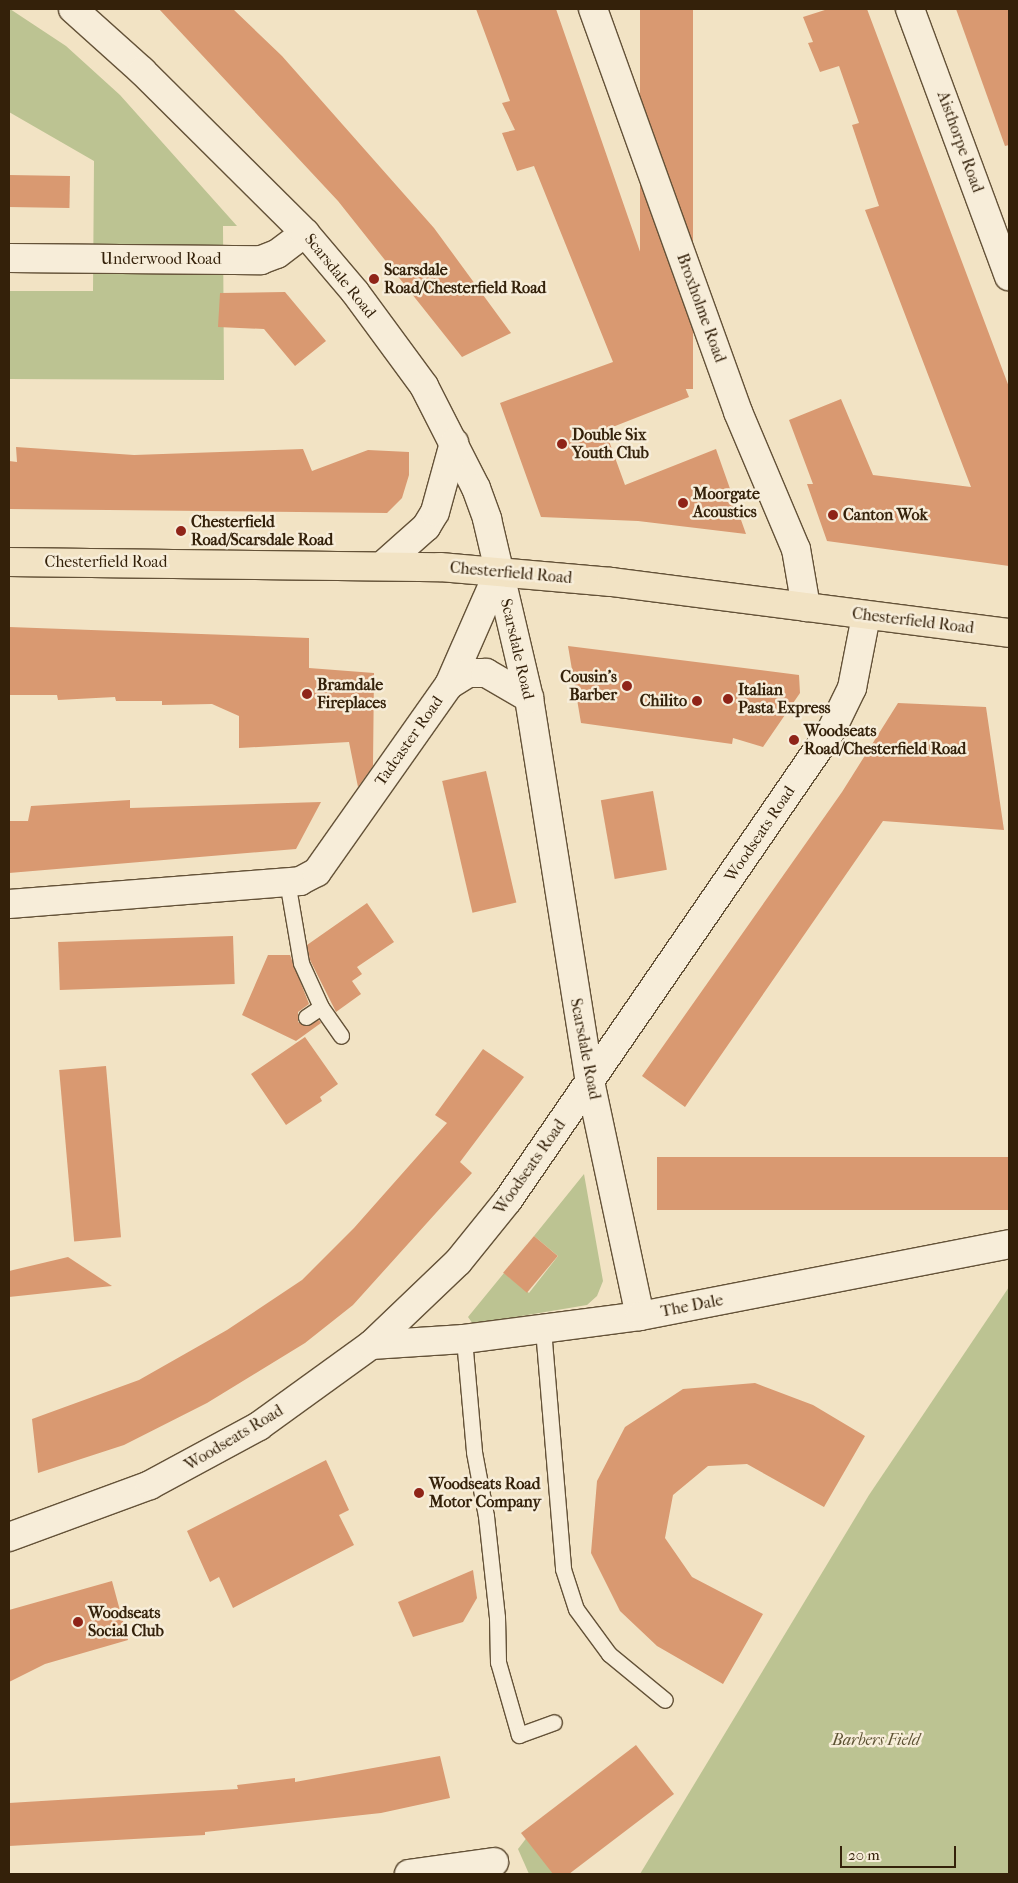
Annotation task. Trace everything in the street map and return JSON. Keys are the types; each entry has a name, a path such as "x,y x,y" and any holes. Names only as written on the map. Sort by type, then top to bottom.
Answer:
{"highway":[{"name":"Chesterfield Road","path":"9,562 382,566 499,571 1009,633"}],"street":[{"name":"Scarsdale Road","path":"73,9 142,71 305,233 392,340 424,386 454,444 487,519 529,698 590,1080 640,1316"},
{"name":"Broxholme Road","path":"593,9 738,412 796,549 806,607"},
{"name":"Aisthorpe Road","path":"910,9 1009,276"},
{"name":"Underwood Road","path":"9,258 266,259 305,233"},
{"path":"382,566 426,527 435,512 454,444"},
{"name":"Tadcaster Road","path":"9,904 300,881 317,872 449,685 499,571"},
{"name":"Woodseats Road","path":"9,1538 150,1485 217,1452 302,1397 371,1345 482,1233 832,729 852,688 866,616"},
{"path":"449,685 468,673 486,673 529,698"},
{"name":"The Dale","path":"371,1345 464,1339 640,1316 1009,1244"},
{"path":"409,1874 494,1862"}],"lane":[{"path":"287,881 302,963 321,1007 342,1036"},
{"path":"306,1017 321,1007"},
{"path":"543,1330 563,1569 576,1608 609,1654 665,1700"},
{"path":"464,1339 474,1452 486,1516 497,1617 498,1662 520,1735 554,1722"}],"green space":[{"path":"10,9 66,46 120,95 237,226 223,226 224,380 9,379 9,291 93,291 94,161 9,112"},
{"path":"584,1174 603,1281 597,1296 587,1305 473,1324 468,1317 504,1273 529,1293 558,1256 534,1236"},
{"name":"Barbers Field","path":"1009,1287 1009,1874 640,1874 869,1495"},
{"path":"528,1836 554,1874 529,1874 518,1849"}],"building":[{"path":"159,9 233,9 282,56 434,228 511,333 462,357 338,201"},
{"path":"476,9 556,9 664,321 659,323 689,397 605,430 625,485 716,449 746,534 638,521 541,517 500,403 613,362 534,166 517,171 502,133 515,130 502,103 510,101"},
{"path":"640,9 693,9 693,389 640,389"},
{"path":"828,9 867,9 1009,387 1009,566 827,541 807,484 813,484 789,420 841,399 873,475 971,487 865,210 879,206 852,125 859,123 839,66 820,72 808,43 813,42 803,17"},
{"path":"956,9 1009,9 1009,145 1005,146"},
{"path":"9,175 70,176 69,208 9,207"},
{"path":"285,292 326,341 295,366 264,329 218,327 220,293"},
{"path":"16,447 134,455 303,449 312,471 368,450 409,452 409,475 402,498 387,513 9,509 9,461 17,462"},
{"path":"9,627 309,638 309,668 374,673 373,766 358,787 349,742 239,748 239,716 212,704 162,705 162,701 116,701 115,697 58,700 57,695 9,695"},
{"path":"568,646 799,675 800,693 763,747 733,738 732,744 581,723"},
{"path":"898,703 986,707 1004,830 883,821 685,1107 642,1076 842,792"},
{"path":"486,771 516,903 473,913 442,781"},
{"path":"653,791 667,870 615,879 601,800"},
{"path":"130,800 130,808 321,802 296,849 9,873 9,821 28,821 31,806"},
{"path":"367,903 394,942 357,967 362,974 352,981 361,994 336,1012 310,960 307,945"},
{"path":"233,936 235,984 60,990 58,942"},
{"path":"268,955 290,955 309,1004 298,1012 298,1022 306,1026 319,1020 321,1023 296,1041 242,1015"},
{"path":"305,1037 338,1084 320,1097 322,1101 286,1125 251,1074"},
{"path":"483,1049 524,1077 460,1162 472,1173 353,1305 305,1343 207,1403 124,1445 38,1473 32,1419 139,1380 227,1330 302,1280 354,1228 447,1123 435,1115"},
{"path":"106,1066 121,1237 74,1241 59,1070"},
{"path":"657,1157 1009,1157 1009,1210 657,1210"},
{"path":"534,1236 558,1256 527,1293 503,1273"},
{"path":"68,1257 112,1286 9,1297 9,1271"},
{"path":"755,1383 813,1405 865,1436 824,1507 747,1464 708,1466 673,1495 665,1538 692,1577 763,1614 723,1684 657,1646 620,1611 591,1553 597,1481 625,1427 683,1389"},
{"path":"326,1460 349,1510 339,1515 354,1545 233,1608 219,1577 210,1582 187,1531"},
{"path":"473,1570 477,1598 463,1622 413,1637 398,1602"},
{"name":"Woodseats Social Club","path":"112,1581 128,1640 45,1664 9,1682 9,1610"},
{"path":"636,1745 674,1794 569,1874 553,1874 521,1833"},
{"path":"440,1756 450,1798 381,1813 205,1832 205,1835 9,1846 9,1803 238,1789 237,1785 295,1778 295,1782"}],"place":[{"name":"Scarsdale Road/Chesterfield Road","path":"374,279"},
{"name":"Double Six Youth Club","path":"562,444"},
{"name":"Moorgate Acoustics","path":"683,503"},
{"name":"Canton Wok","path":"833,515"},
{"name":"Chesterfield Road/Scarsdale Road","path":"181,531"},
{"name":"Cousin's Barber","path":"627,686"},
{"name":"Bramdale Fireplaces","path":"307,694"},
{"name":"Italian Pasta Express","path":"728,699"},
{"name":"Chilito","path":"697,701"},
{"name":"Woodseats Road/Chesterfield Road","path":"794,740"},
{"name":"Woodseats Road Motor Company","path":"419,1493"},
{"name":"Woodseats Social Club","path":"78,1622"}]}
